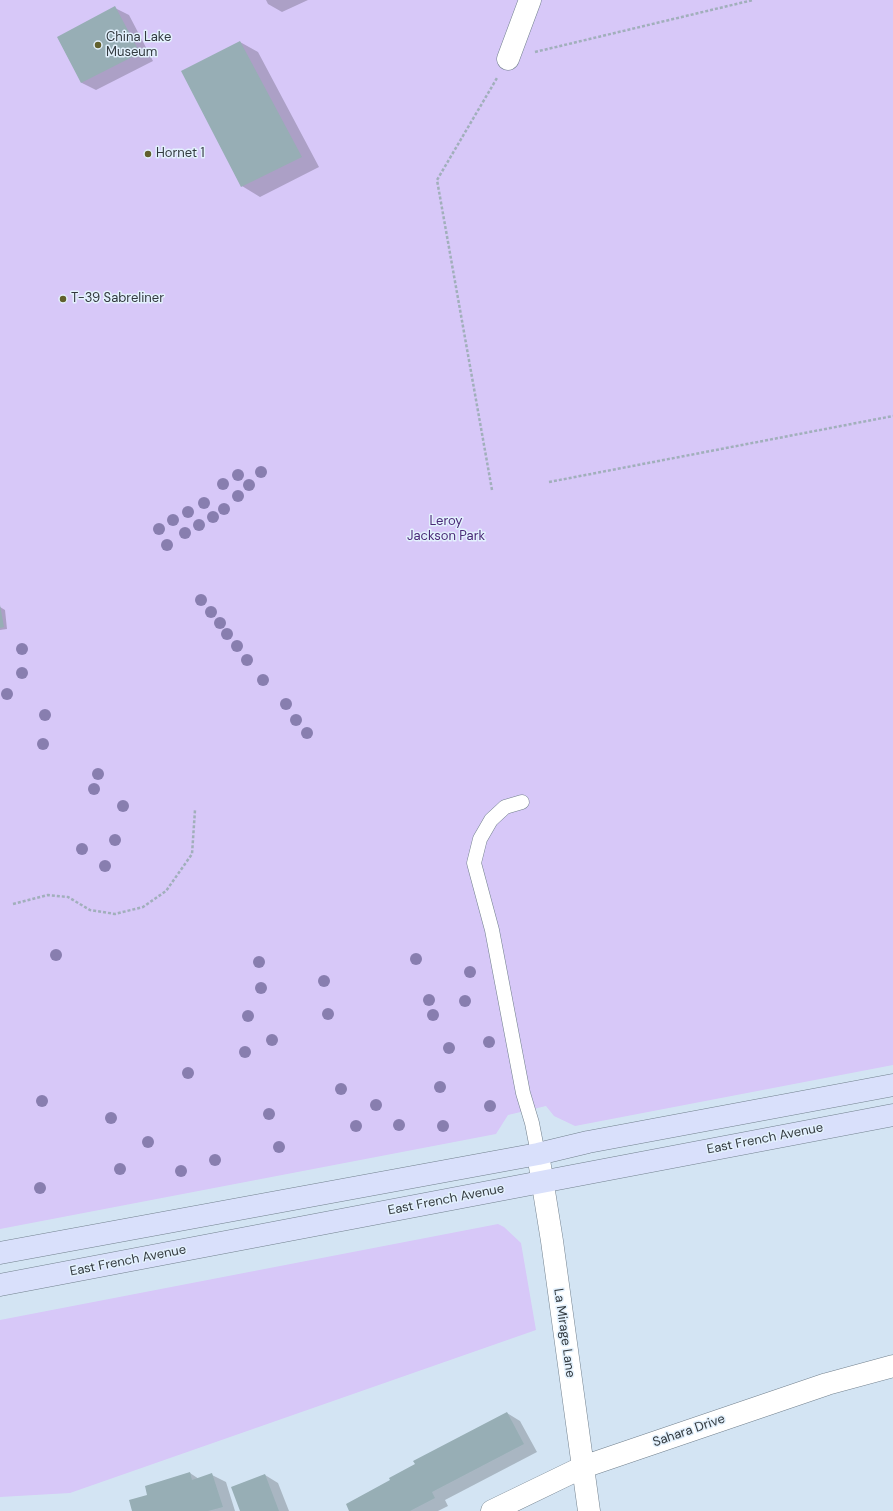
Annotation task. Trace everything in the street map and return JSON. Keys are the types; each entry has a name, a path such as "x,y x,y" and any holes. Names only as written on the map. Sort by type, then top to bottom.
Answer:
{"street":[{"path":"508,59 530,0"},
{"path":"0,1253 538,1154 588,1142 893,1085"},
{"name":"East French Avenue","path":"0,1285 893,1115"},
{"name":"La Mirage Lane","path":"538,1154 551,1233 590,1511"},
{"name":"Sahara Drive","path":"492,1511 583,1467 827,1384 893,1366"}],"lane":[{"path":"522,802 505,807 492,820 480,839 474,863 492,930 523,1093 532,1123 538,1154"}],"path":[{"path":"492,490 437,180 508,59 753,0"},
{"path":"549,482 893,416"},
{"path":"13,904 48,895 68,897 90,910 115,914 143,907 166,891 192,854 195,810"}],"green space":[{"name":"Leroy Jackson Park","path":"0,0 893,0 893,1065 575,1126 554,1116 546,1106 508,1115 496,1134 0,1229"},
{"path":"498,1224 504,1227 521,1243 536,1330 70,1493 0,1497 0,1320"}],"building":[{"name":"China Lake Museum","path":"115,6 140,53 81,83 57,37"},
{"path":"240,41 302,157 241,187 181,71"},
{"path":"0,605 4,627 0,628"},
{"path":"507,1412 524,1444 432,1492 435,1498 410,1511 349,1511 346,1504 390,1480 389,1478 415,1464 413,1461"},
{"path":"190,1472 192,1480 212,1473 223,1507 208,1511 132,1511 129,1500 147,1495 145,1486"},
{"path":"265,1474 279,1511 240,1511 231,1487"}],"place":[{"name":"China Lake Museum","path":"98,45"},
{"name":"Hornet 1","path":"148,154"},
{"name":"T-39 Sabreliner","path":"63,299"}]}
